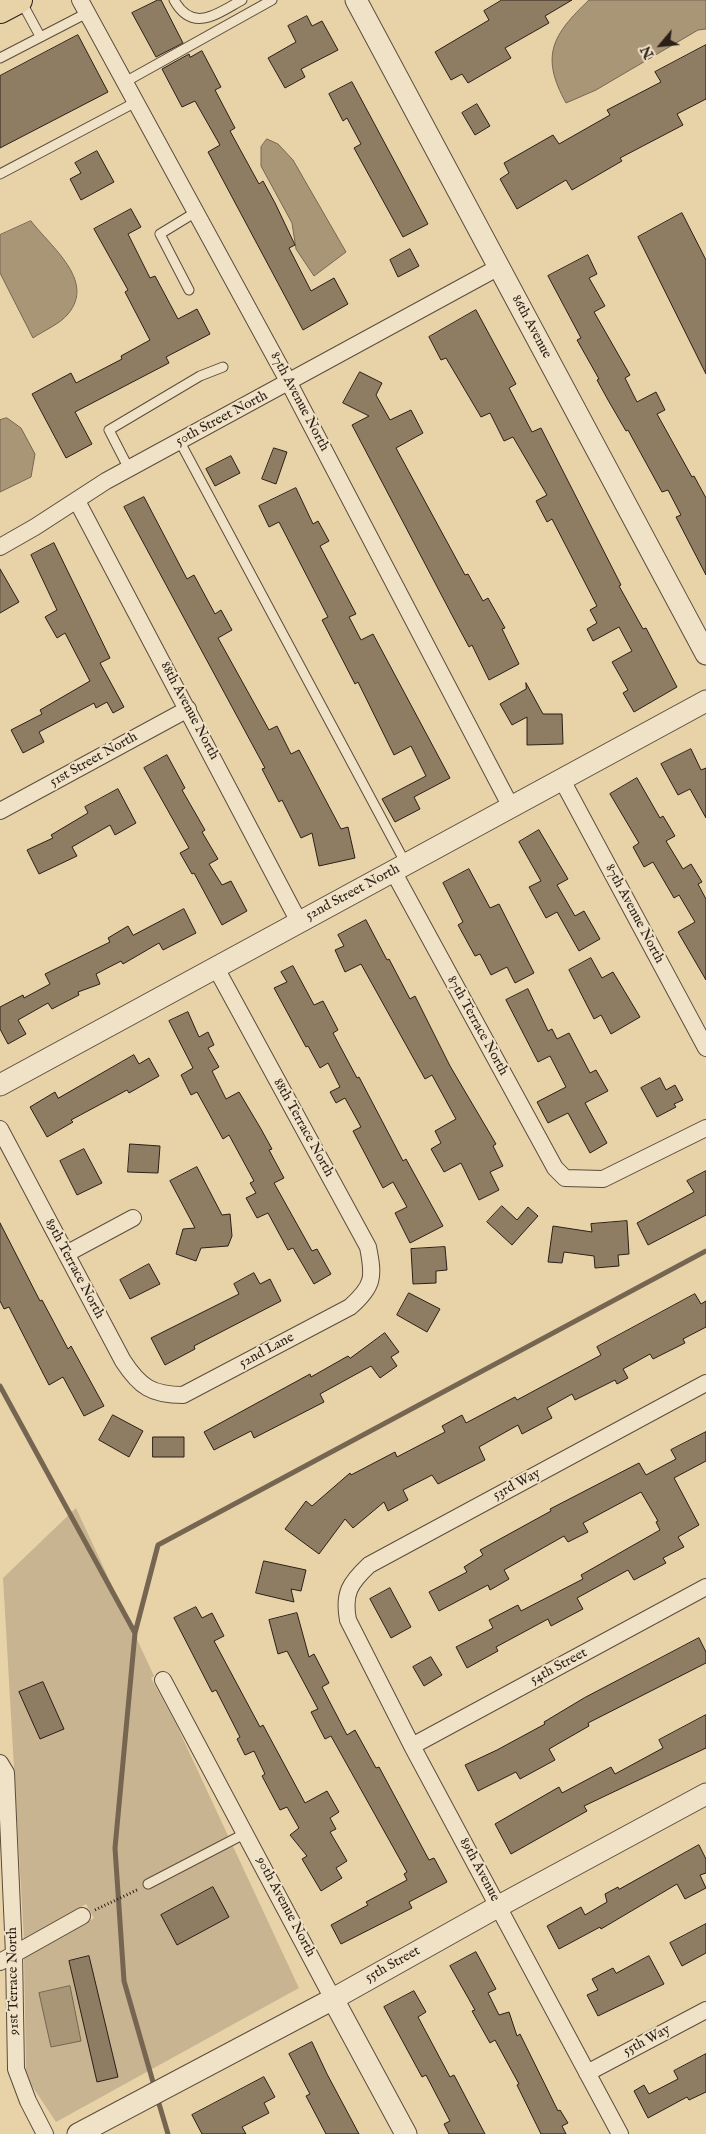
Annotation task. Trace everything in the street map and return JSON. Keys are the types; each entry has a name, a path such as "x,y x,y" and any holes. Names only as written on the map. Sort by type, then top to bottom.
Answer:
{"main road":[{"path":"0,10 20,0"}],"street":[{"name":"86th Avenue","path":"356,0 706,654"},
{"name":"87th Avenue North","path":"84,7 289,383 510,807"},
{"name":"50th Street North","path":"0,547 130,469 499,268"},
{"name":"88th Avenue North","path":"77,501 299,922"},
{"name":"52nd Street North","path":"0,1085 706,701"},
{"name":"51st Street North","path":"0,811 188,709"},
{"name":"87th Avenue North","path":"562,780 706,1048"},
{"name":"87th Terrace North","path":"399,868 555,1168 565,1178 603,1179 706,1128"},
{"name":"88th Terrace North","path":"216,968 368,1247 373,1270 367,1292"},
{"name":"89th Terrace North","path":"0,1129 135,1380 162,1395"},
{"path":"66,1254 133,1218"},
{"name":"52nd Lane","path":"162,1395 183,1395 350,1307 367,1292"},
{"name":"53rd Way","path":"345,1603 352,1580 369,1565 706,1383"},
{"name":"54th Street","path":"412,1746 706,1587"},
{"name":"89th Avenue","path":"345,1603 348,1620 412,1746 620,2134"},
{"name":"90th Avenue North","path":"163,1680 406,2134"},
{"name":"91st Terrace North","path":"0,1763 6,1773 7,1958 16,2069 28,2102 45,2134"},
{"name":"55th Street","path":"78,2134 333,1999 498,1906 706,1794"},
{"path":"7,1958 82,1916"},
{"name":"55th Way","path":"587,2073 706,2010"}],"lane":[{"path":"20,0 40,36"},
{"path":"174,0 182,10 193,18 202,20 242,0"},
{"path":"125,82 272,0"},
{"path":"0,58 40,36 84,7"},
{"path":"0,174 136,102"},
{"path":"189,290 160,234 196,212"},
{"path":"130,469 109,430 200,376 223,367"},
{"path":"180,442 399,868"},
{"path":"148,1884 246,1833"}],"path":[{"path":"82,1916 148,1884"}],"shaded area":[{"path":"589,0 706,0 706,29 698,30 596,90 566,103 553,72 552,59 554,47 566,24"},
{"path":"267,139 278,144 293,160 346,252 314,276 296,249 292,223 261,166 261,147"},
{"path":"31,221 59,253 74,277 77,289 75,302 65,318 33,338 0,273 0,235"},
{"path":"7,418 21,428 35,454 31,477 0,492 0,420"},
{"path":"76,1508 154,1676 151,1678 176,1724 299,1988 56,2122 32,2086 26,2070 24,1958 94,1918 86,1904 24,1940 3,1578"},
{"path":"70,1986 81,2041 51,2047 39,1993"}],"building":[{"path":"161,0 183,43 156,57 132,13"},
{"path":"502,0 572,0 545,16 549,23 505,48 511,58 468,83 462,74 451,80 435,52 489,20 484,11"},
{"path":"307,16 312,26 322,21 338,50 301,69 305,77 285,88 268,58 296,42 288,26"},
{"path":"78,35 108,92 0,148 0,76"},
{"path":"706,45 706,99 677,114 683,125 620,158 622,161 572,190 566,180 517,209 500,179 509,173 504,163 553,135 559,144 610,115 607,110 661,82 655,72"},
{"path":"202,51 221,87 215,90 235,128 230,131 259,184 263,181 275,203 295,245 289,248 311,291 334,278 348,304 303,330 208,152 220,145 195,101 182,107 162,69 189,54 190,57"},
{"path":"352,82 428,224 403,237 354,148 361,144 347,118 343,121 329,94"},
{"path":"477,104 490,126 475,135 462,113"},
{"path":"97,151 114,182 81,200 70,179 81,173 75,163"},
{"path":"131,209 141,227 128,234 150,278 155,276 178,319 197,309 210,334 166,357 169,363 75,412 92,444 66,458 32,394 71,373 76,383 122,359 121,356 150,340 125,292 128,290 94,229"},
{"path":"682,213 706,260 706,374 638,237"},
{"path":"410,249 419,266 398,277 390,260"},
{"path":"588,255 597,274 589,278 605,306 594,312 630,375 625,378 637,402 656,392 665,410 657,414 692,477 694,476 706,498 706,575 676,517 681,515 668,490 662,492 628,430 626,431 608,400 597,380 599,379 577,340 581,338 548,276"},
{"path":"476,310 516,384 509,388 532,432 541,428 621,585 619,586 643,629 646,628 677,687 634,712 623,693 628,690 612,662 632,651 619,627 593,641 587,629 597,623 590,610 597,606 552,519 547,522 536,501 547,495 513,437 504,441 490,413 481,417 446,358 441,360 429,337"},
{"path":"360,372 382,383 376,395 390,420 411,410 423,433 396,448 465,575 468,574 483,601 488,598 505,628 502,629 519,664 489,680 472,645 469,647 352,425 369,416 343,403"},
{"path":"274,448 287,452 276,484 262,479"},
{"path":"231,456 240,473 215,486 206,469"},
{"path":"296,488 313,524 318,521 329,541 320,546 356,614 349,617 361,640 373,634 450,778 414,797 420,809 395,822 382,799 426,776 411,746 394,755 358,682 355,684 322,620 328,617 279,522 269,527 259,506"},
{"path":"144,497 187,579 194,575 215,614 221,610 232,630 218,638 269,730 277,726 291,754 299,750 341,829 348,827 355,858 319,866 312,833 301,838 282,800 279,802 262,769 265,768 124,507"},
{"path":"54,543 110,658 100,663 124,707 113,713 107,702 96,708 94,703 39,732 44,742 23,753 11,730 42,714 40,710 90,681 65,633 57,638 45,617 57,610 31,555"},
{"path":"0,569 19,602 0,613"},
{"path":"526,683 543,714 562,714 563,744 527,745 527,717 512,725 500,704 526,689"},
{"path":"691,749 701,770 706,768 706,818 690,789 678,795 661,764"},
{"path":"167,755 185,788 182,790 205,830 202,832 218,859 209,864 222,885 231,881 247,911 222,925 194,873 192,874 180,853 189,848 144,768"},
{"path":"637,778 660,818 663,816 675,836 666,841 683,869 691,864 702,882 698,884 706,899 706,980 678,932 695,922 679,895 674,898 653,862 644,867 633,847 639,843 610,794"},
{"path":"118,789 136,823 115,835 110,825 72,847 77,856 39,874 27,850 53,838 51,835 88,813 85,807"},
{"path":"539,830 568,879 557,885 575,916 584,911 600,939 579,951 557,912 546,918 529,887 541,881 519,842"},
{"path":"469,869 490,908 499,904 534,973 515,983 507,967 491,975 480,954 475,956 458,925 463,922 443,883"},
{"path":"184,909 196,933 163,950 159,943 123,964 121,961 96,974 100,984 78,992 79,995 52,1009 48,1003 18,1020 26,1034 8,1044 0,1029 0,1007 23,995 24,998 50,984 45,974 110,942 108,938 128,926 133,935"},
{"path":"366,920 410,999 415,996 450,1066 496,1144 493,1146 503,1166 490,1172 499,1190 479,1200 461,1163 444,1172 431,1149 441,1143 435,1131 456,1119 432,1075 425,1079 361,964 345,972 335,950 344,946 338,935"},
{"path":"591,958 602,978 613,972 640,1017 611,1034 601,1015 594,1019 569,970"},
{"path":"293,966 314,1005 323,1001 338,1030 333,1033 357,1078 359,1077 403,1161 406,1159 443,1226 410,1243 395,1213 407,1207 393,1182 383,1188 353,1131 361,1127 345,1098 336,1103 330,1092 340,1087 328,1063 320,1068 308,1046 306,1047 274,988 287,982 281,972"},
{"path":"528,989 548,1031 552,1029 557,1039 569,1033 590,1073 596,1070 608,1091 585,1103 607,1143 590,1153 568,1113 548,1123 537,1102 566,1087 550,1056 538,1062 506,1000"},
{"path":"188,1012 199,1037 208,1032 214,1045 208,1048 219,1067 212,1071 226,1099 239,1092 272,1149 269,1150 284,1178 274,1183 312,1251 317,1249 331,1274 314,1284 293,1248 288,1250 268,1213 257,1218 246,1198 256,1193 250,1183 254,1181 229,1135 223,1139 197,1092 191,1095 181,1075 193,1068 169,1021"},
{"path":"134,1055 139,1064 149,1058 159,1076 129,1093 127,1090 71,1120 73,1122 47,1137 30,1107 55,1092 58,1098"},
{"path":"660,1078 666,1090 675,1085 683,1100 674,1104 676,1107 657,1117 641,1088"},
{"path":"130,1144 160,1146 158,1173 128,1172"},
{"path":"84,1149 102,1183 77,1195 60,1161"},
{"path":"197,1167 222,1215 230,1214 232,1236 228,1246 201,1248 196,1261 176,1254 183,1229 195,1228 170,1181"},
{"path":"706,1171 706,1215 648,1245 637,1223 694,1192 687,1181"},
{"path":"502,1206 517,1220 528,1207 538,1216 512,1245 487,1222"},
{"path":"627,1221 629,1254 618,1255 619,1266 595,1268 594,1256 564,1252 562,1263 548,1262 553,1226 592,1232 591,1224"},
{"path":"0,1223 40,1301 42,1300 68,1349 71,1346 104,1406 84,1416 63,1377 49,1385 9,1307 4,1309 0,1301"},
{"path":"445,1247 447,1270 436,1271 436,1283 413,1284 411,1249"},
{"path":"149,1264 160,1284 130,1299 120,1280"},
{"path":"254,1273 260,1284 270,1279 281,1301 194,1346 195,1349 165,1365 151,1338 239,1294 234,1284"},
{"path":"409,1293 440,1309 427,1332 397,1315"},
{"path":"695,1294 701,1304 706,1301 706,1327 683,1339 685,1343 653,1359 650,1354 623,1369 628,1378 617,1384 615,1380 575,1400 572,1394 547,1408 552,1418 522,1434 518,1425 479,1447 485,1460 438,1484 432,1475 403,1490 408,1500 388,1511 384,1502 353,1528 345,1519 319,1554 285,1529 306,1501 312,1506 350,1473 351,1475 395,1452 397,1457 445,1432 442,1426 462,1415 466,1423 515,1397 517,1400 601,1355 597,1347"},
{"path":"385,1333 399,1352 391,1357 397,1366 380,1378 371,1366 320,1394 324,1402 254,1438 251,1431 214,1450 204,1432 310,1374 311,1377 348,1356 350,1358"},
{"path":"113,1415 143,1431 129,1457 99,1440"},
{"path":"706,1432 706,1461 674,1478 699,1525 678,1537 684,1547 663,1558 666,1563 634,1580 628,1570 577,1598 583,1609 551,1626 548,1619 496,1647 498,1651 467,1668 456,1647 493,1628 489,1620 518,1605 521,1611 583,1579 581,1575 660,1530 656,1522 658,1521 641,1492 583,1523 588,1532 568,1542 564,1536 504,1570 509,1579 490,1590 488,1585 439,1611 429,1592 467,1572 464,1567 483,1555 480,1550 551,1511 550,1509 639,1463 646,1475 676,1459 671,1450"},
{"path":"153,1437 184,1437 184,1457 153,1457"},
{"path":"264,1561 306,1570 301,1591 291,1589 294,1602 256,1593"},
{"path":"390,1588 411,1627 391,1638 370,1599"},
{"path":"196,1607 202,1618 212,1613 224,1636 214,1641 260,1727 263,1725 305,1803 327,1791 339,1812 330,1818 336,1829 330,1832 347,1861 336,1868 342,1878 321,1891 302,1859 307,1856 290,1835 299,1828 287,1807 280,1810 262,1776 265,1774 254,1751 245,1755 237,1739 240,1737 216,1690 212,1692 174,1618"},
{"path":"297,1613 309,1657 314,1654 329,1683 322,1687 347,1735 355,1730 376,1768 379,1767 429,1860 434,1858 447,1882 409,1902 412,1908 341,1944 331,1925 368,1905 366,1902 407,1880 404,1874 407,1872 331,1736 325,1739 311,1712 318,1709 287,1651 278,1654 269,1620"},
{"path":"699,1638 706,1652 706,1663 588,1723 589,1726 549,1749 555,1760 520,1779 516,1772 478,1791 465,1765 545,1724 544,1722 584,1698"},
{"path":"431,1657 442,1675 424,1686 413,1667"},
{"path":"43,1682 64,1729 40,1739 19,1692"},
{"path":"706,1715 706,1748 584,1806 587,1811 511,1854 495,1824 559,1787 562,1793 611,1767 615,1774 663,1748 659,1740"},
{"path":"699,1845 706,1859 706,1873 700,1875 706,1888 685,1899 677,1884 601,1929 600,1927 559,1949 547,1926 581,1907 585,1915 607,1902 605,1894 618,1887 619,1889"},
{"path":"213,1887 229,1917 177,1945 161,1915"},
{"path":"706,1924 706,1953 682,1966 670,1943"},
{"path":"476,1952 496,1989 488,1993 499,2015 509,2012 517,2036 520,2034 558,2111 560,2110 568,2123 562,2126 566,2134 541,2134 517,2085 519,2084 495,2040 490,2043 472,2011 475,2010 450,1966"},
{"path":"89,1956 118,2077 97,2082 69,1961"},
{"path":"649,1956 664,1984 598,2016 587,1995 598,1990 592,1979 613,1968 616,1973"},
{"path":"414,1991 426,2012 418,2017 450,2077 454,2075 485,2134 449,2134 444,2124 450,2121 426,2075 422,2077 384,2007"},
{"path":"312,2042 359,2134 326,2134 306,2096 310,2094 289,2054"},
{"path":"706,2054 706,2092 689,2100 687,2097 648,2118 634,2091 644,2085 649,2094 678,2079 674,2071"},
{"path":"264,2077 275,2097 264,2103 269,2113 242,2127 246,2134 202,2134 192,2115"}],"waterway":[{"path":"155,2089 124,1981 115,1848 135,1633 158,1545 706,1251"},
{"path":"0,1386 135,1633"},
{"path":"157,2097 168,2134"}]}
